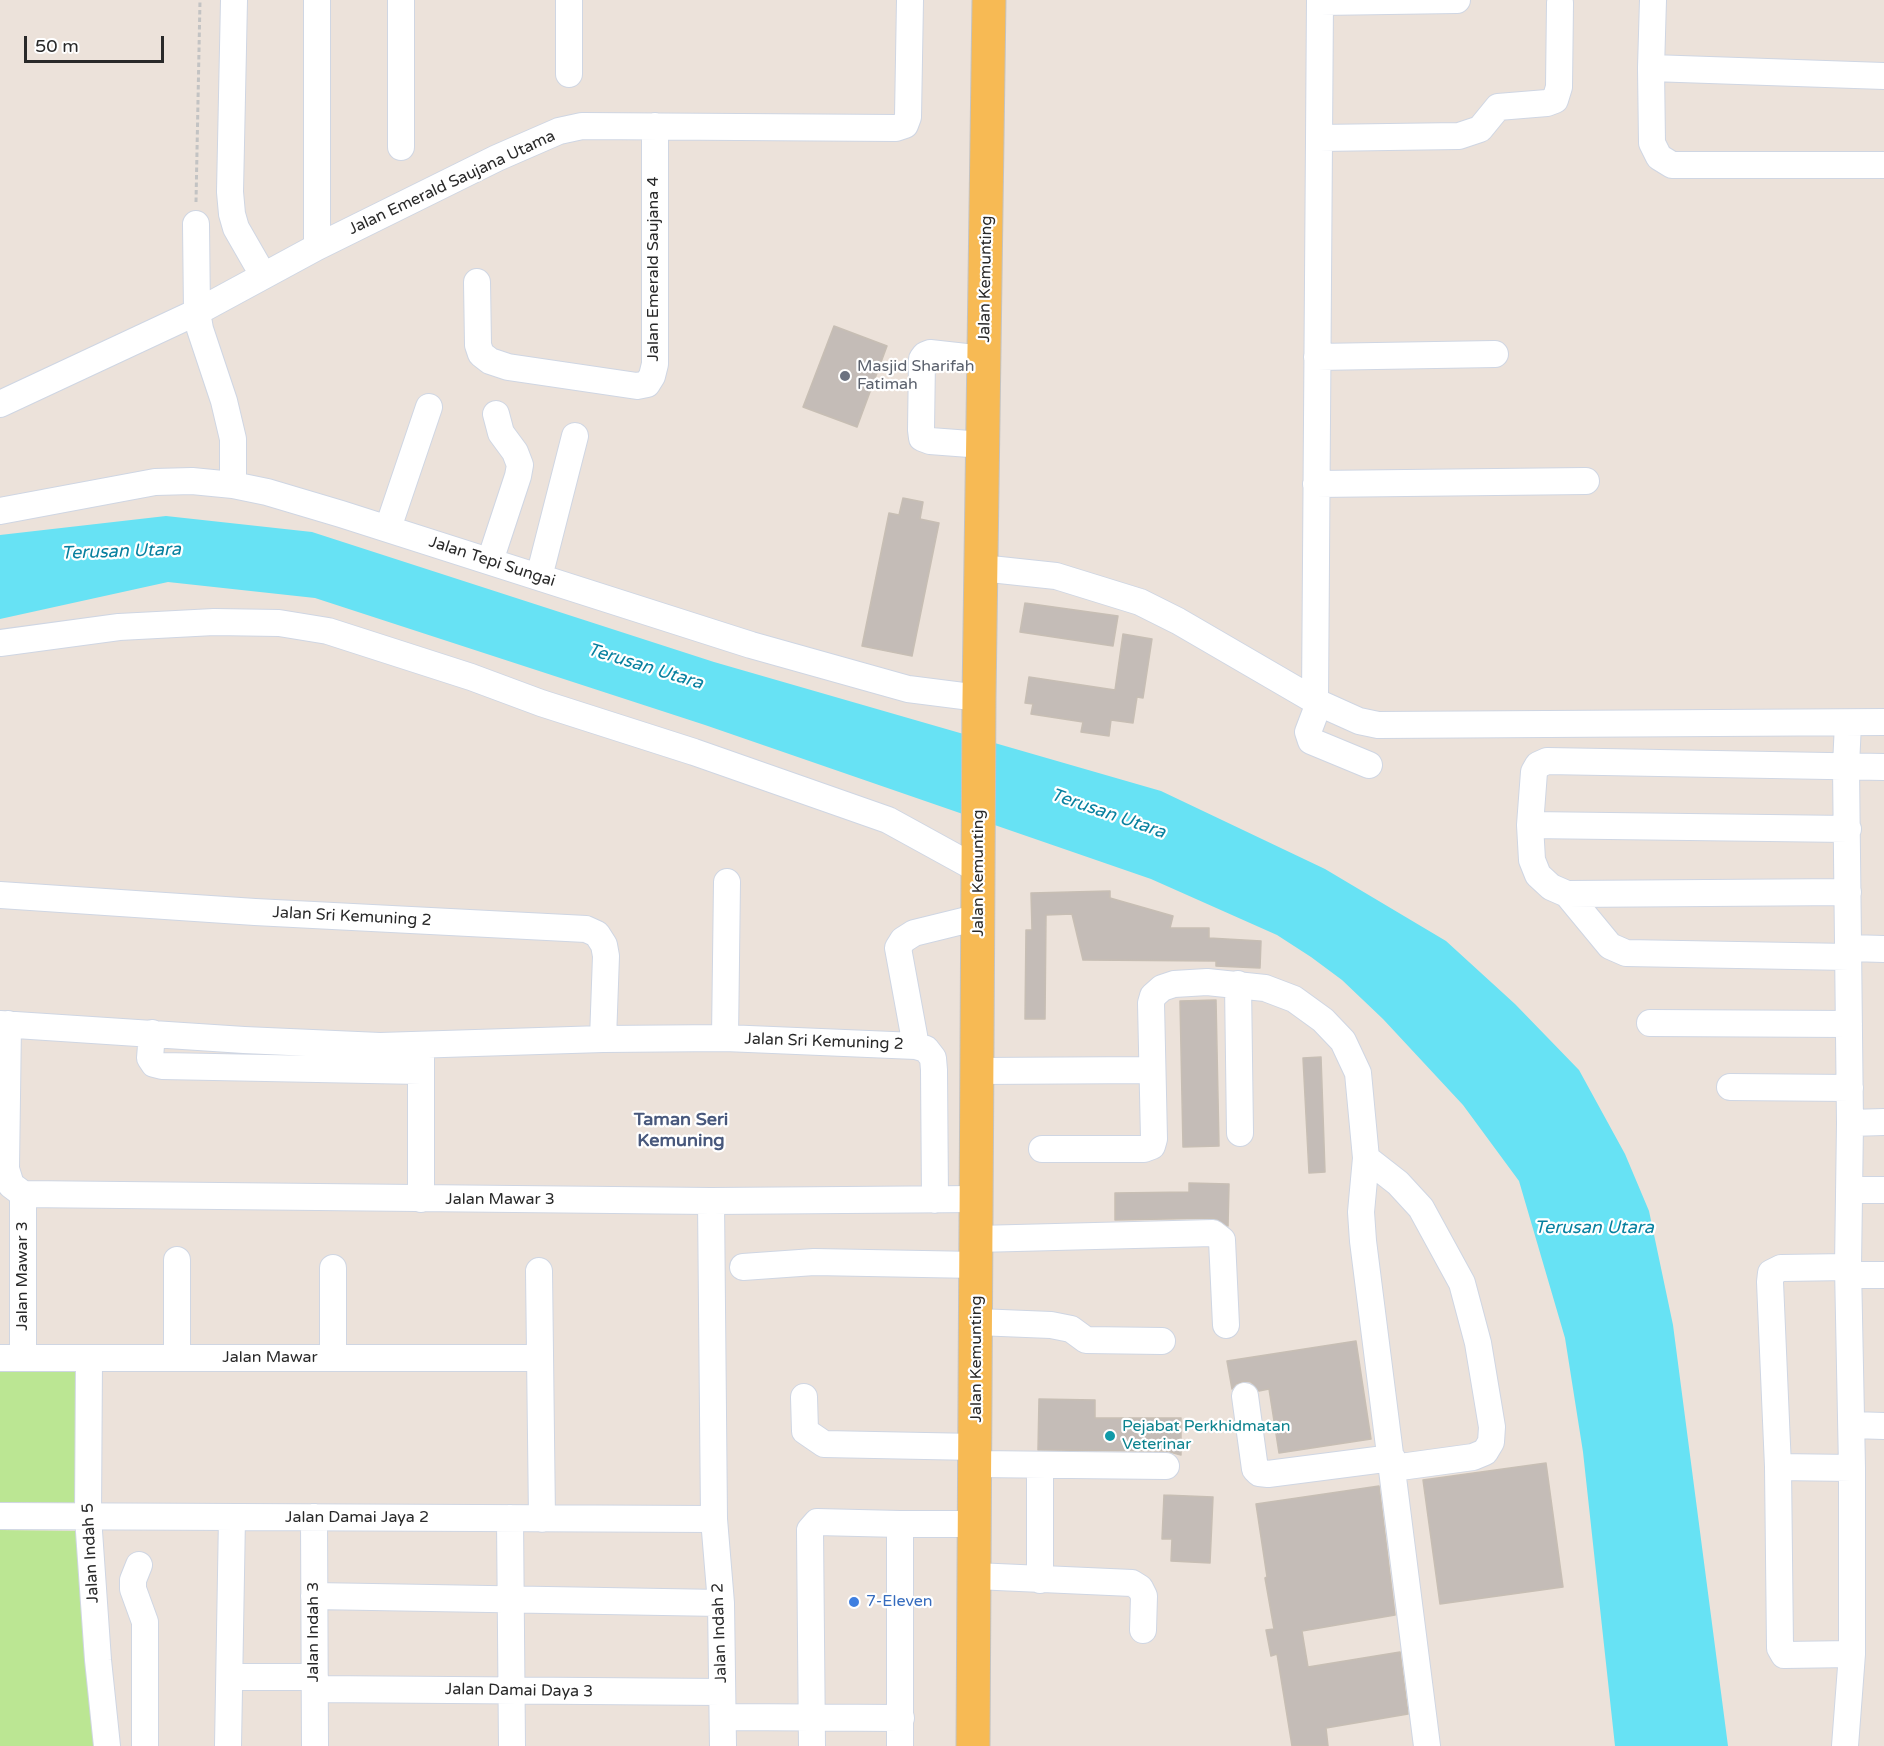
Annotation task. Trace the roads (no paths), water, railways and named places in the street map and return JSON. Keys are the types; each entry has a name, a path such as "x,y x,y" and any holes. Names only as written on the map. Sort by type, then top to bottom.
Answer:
{"main road":[{"name":"Jalan Kemunting","path":"973,1746 978,1199 979,707 989,0"}],"street":[{"path":"234,0 230,192 232,214 236,228 263,275"},
{"path":"317,0 317,247"},
{"path":"401,0 401,147"},
{"path":"569,0 569,74"},
{"name":"Jalan Emerald Saujana Utama","path":"0,404 197,312 317,247 497,158 559,131 582,126 896,128 905,125 908,117 910,0"},
{"path":"1369,765 1311,741 1308,732 1317,702 1316,484 1320,1 1457,0"},
{"path":"1653,0 1652,143 1659,157 1672,165 1884,165"},
{"path":"1319,138 1459,136 1479,129 1498,107 1547,103 1555,100 1559,87 1560,3"},
{"path":"1651,68 1884,76"},
{"name":"Jalan Emerald Saujana 4","path":"477,282 478,345 481,354 490,361 498,365 637,386 646,384 652,376 655,364 655,126"},
{"path":"196,224 197,312 233,439 233,485"},
{"path":"983,445 930,441 922,438 921,430 922,359 930,353 984,360"},
{"path":"1317,357 1495,354"},
{"path":"388,528 429,407"},
{"path":"490,561 520,465 515,452 501,433 496,414"},
{"path":"539,577 575,436"},
{"name":"Jalan Tepi Sungai","path":"0,511 155,482 192,481 233,485 267,492 388,528 751,645 853,675 979,707"},
{"path":"1316,484 1586,481"},
{"path":"981,568 1056,576 1140,602 1178,621 1317,702 1359,721 1378,725 1884,722"},
{"path":"0,643 119,627 191,622 279,623 328,632 694,752 888,820 922,837 979,855"},
{"path":"1845,1746 1852,1654 1852,1425 1848,1271 1850,1088 1846,766 1848,723"},
{"path":"1848,892 1567,894 1551,887 1538,875 1532,860 1530,825 1534,772 1538,765 1547,761 1884,767"},
{"path":"1530,825 1848,829"},
{"path":"725,1038 727,882"},
{"path":"1567,894 1610,946 1626,953 1849,952 1884,949"},
{"name":"Jalan Sri Kemuning 2","path":"0,895 255,912 586,929 597,934 606,956 603,1039"},
{"path":"916,1046 898,948 903,940 914,933 979,917"},
{"path":"1042,1149 1144,1149 1152,1146 1154,1139 1151,1003 1162,988 1174,984 1207,982 1265,988 1294,999 1323,1020 1343,1041 1358,1073 1366,1158 1361,1212 1363,1241 1426,1746"},
{"path":"1238,984 1240,1132"},
{"path":"1650,1023 1849,1024"},
{"path":"4,1024 3,1146 11,1185 23,1194"},
{"name":"Jalan Sri Kemuning 2","path":"4,1024 317,1043 421,1046 603,1039 725,1038 916,1046 926,1049 933,1058 935,1200"},
{"path":"152,1033 150,1058 154,1064 162,1066 421,1071"},
{"path":"420,1199 421,1046"},
{"path":"978,1071 1152,1070"},
{"path":"1730,1087 1850,1088"},
{"path":"1850,1123 1884,1122"},
{"path":"1245,1396 1255,1469 1259,1473 1473,1457 1485,1452 1491,1442 1492,1427 1478,1343 1462,1283 1421,1208 1398,1183 1366,1158"},
{"path":"1849,1190 1884,1190"},
{"name":"Jalan Mawar 3","path":"11,1358 23,1194 711,1201 978,1199"},
{"name":"Jalan Indah 2","path":"711,1201 714,1519 721,1603 723,1746"},
{"path":"743,1267 977,1252 1213,1233 1222,1240 1226,1325"},
{"path":"177,1260 177,1358"},
{"path":"333,1268 333,1358"},
{"path":"1852,1654 1784,1655 1780,1652 1778,1467 1771,1273 1781,1268 1884,1275"},
{"path":"539,1271 542,1519"},
{"path":"977,1322 1051,1325 1071,1329 1086,1340 1162,1341"},
{"name":"Jalan Mawar","path":"11,1358 540,1358"},
{"name":"Jalan Indah 5","path":"89,1358 88,1516 98,1660 107,1746"},
{"path":"804,1397 805,1431 824,1444 976,1455 1040,1465 1166,1466"},
{"path":"1852,1425 1884,1425"},
{"path":"1040,1465 1040,1580"},
{"path":"1778,1467 1852,1468"},
{"name":"Jalan Damai Jaya 2","path":"0,1516 714,1519"},
{"path":"228,1746 232,1517"},
{"name":"Jalan Indah 3","path":"314,1518 315,1746"},
{"path":"510,1518 512,1746"},
{"path":"812,1746 810,1530 817,1521 976,1524"},
{"path":"900,1524 900,1746"},
{"path":"139,1565 133,1580 133,1589 145,1622 145,1746"},
{"path":"975,1576 1132,1583 1140,1588 1144,1596 1143,1629"},
{"path":"314,1596 721,1603"},
{"name":"Jalan Damai Daya 3","path":"230,1677 315,1683 512,1690 723,1705 812,1718 901,1718"}],"water":[{"name":"Terusan Utara","path":"166,516 312,532 714,662 1161,791 1325,869 1446,941 1515,1004 1579,1070 1625,1154 1649,1211 1673,1325 1728,1746 1615,1746 1583,1452 1565,1338 1519,1181 1463,1105 1383,1019 1342,980 1277,935 1151,879 705,725 315,598 168,582 0,619 0,535"}],"place":[{"name":"Masjid Sharifah Fatimah","path":"845,376"},
{"name":"Pejabat Perkhidmatan Veterinar","path":"1110,1436"},
{"name":"7-Eleven","path":"854,1602"}],"district":[{"name":"Taman Seri Kemuning","path":"681,1130"}]}
